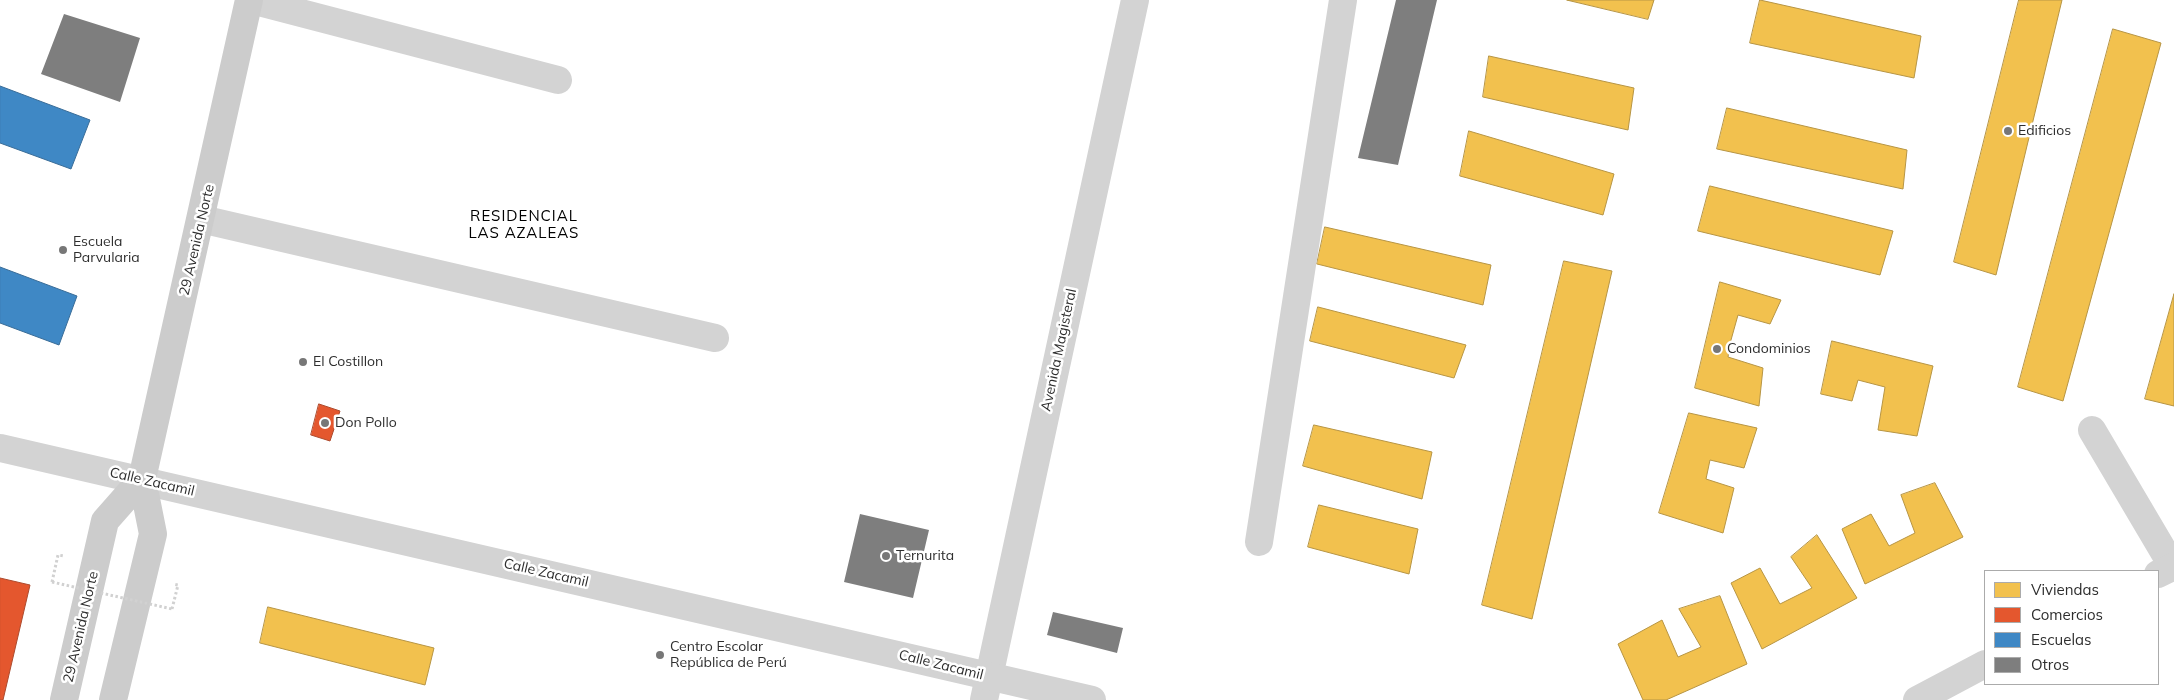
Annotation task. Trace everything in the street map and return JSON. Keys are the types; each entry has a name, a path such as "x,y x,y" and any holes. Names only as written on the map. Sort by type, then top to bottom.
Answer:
{"main road":[{"name":"29 Avenida Norte","path":"112,700 153,534 142,479 250,0"},
{"name":"29 Avenida Norte","path":"64,700 105,522 142,479"}],"street":[{"path":"250,0 558,80"},
{"name":"Avenida Magisteral","path":"986,689 1135,0"},
{"path":"1259,542 1343,0"},
{"path":"201,219 715,338"},
{"path":"2092,430 2168,569"},
{"name":"Calle Zacamil","path":"0,448 934,662 986,689 1092,700"},
{"path":"1917,700 1984,665"}],"path":[{"path":"58,555 52,582 172,609 178,585"}],"building: Viviendas":[{"path":"1567,0 1654,0 1648,19"},
{"path":"1760,0 1921,36 1914,78 1750,43"},
{"name":"Edificios","path":"2019,0 2062,0 1996,275 1954,262"},
{"path":"2113,29 2161,43 2063,401 2018,387"},
{"path":"1489,56 1634,88 1628,130 1483,97"},
{"path":"1727,108 1907,150 1903,189 1717,149"},
{"path":"1469,131 1614,174 1603,215 1460,176"},
{"path":"1710,186 1893,231 1880,275 1698,231"},
{"path":"1325,227 1491,265 1483,305 1317,264"},
{"path":"1564,261 1612,271 1532,619 1482,605"},
{"name":"Condominios","path":"1720,282 1781,300 1770,324 1738,315 1731,340 1728,357 1763,368 1759,406 1695,388"},
{"path":"2174,294 2174,406 2145,399"},
{"path":"1318,307 1466,345 1454,378 1310,341"},
{"path":"1832,341 1933,366 1917,436 1878,430 1885,387 1858,380 1852,401 1821,394"},
{"path":"1689,413 1757,428 1744,468 1710,460 1706,479 1734,488 1723,533 1659,513"},
{"path":"1314,425 1432,452 1422,499 1303,466"},
{"path":"1935,483 1963,537 1865,584 1842,529 1871,514 1889,546 1915,533 1901,495"},
{"path":"1319,505 1418,529 1409,574 1308,547"},
{"path":"1817,535 1857,598 1762,649 1731,583 1760,568 1780,604 1812,588 1791,557"},
{"path":"1720,596 1747,664 1666,700 1643,700 1618,644 1662,620 1678,657 1701,647 1679,609"},
{"path":"268,607 434,648 425,685 260,643"}],"building: Comercios":[{"name":"Don Pollo","path":"319,404 340,411 330,441 311,435"},
{"path":"0,578 30,585 3,700 0,700"}],"building: Escuelas":[{"path":"0,86 90,120 71,169 0,143"},
{"path":"0,267 77,296 59,345 0,323"}],"building: Otros":[{"path":"1396,0 1437,0 1398,165 1358,158"},
{"path":"64,14 140,38 120,102 41,74"},
{"name":"Ternurita","path":"860,514 929,530 913,598 844,582"},
{"path":"1053,612 1123,628 1117,653 1047,635"}],"place":[{"name":"Edificios","path":"2008,131"},
{"name":"Escuela Parvularia","path":"63,250"},
{"name":"Condominios","path":"1717,349"},
{"name":"El Costillon","path":"303,362"},
{"name":"Don Pollo","path":"325,423"},
{"name":"Ternurita","path":"886,556"},
{"name":"Centro Escolar República de Perú","path":"660,655"}],"district":[{"name":"RESIDENCIAL LAS AZALEAS","path":"524,224"}]}
